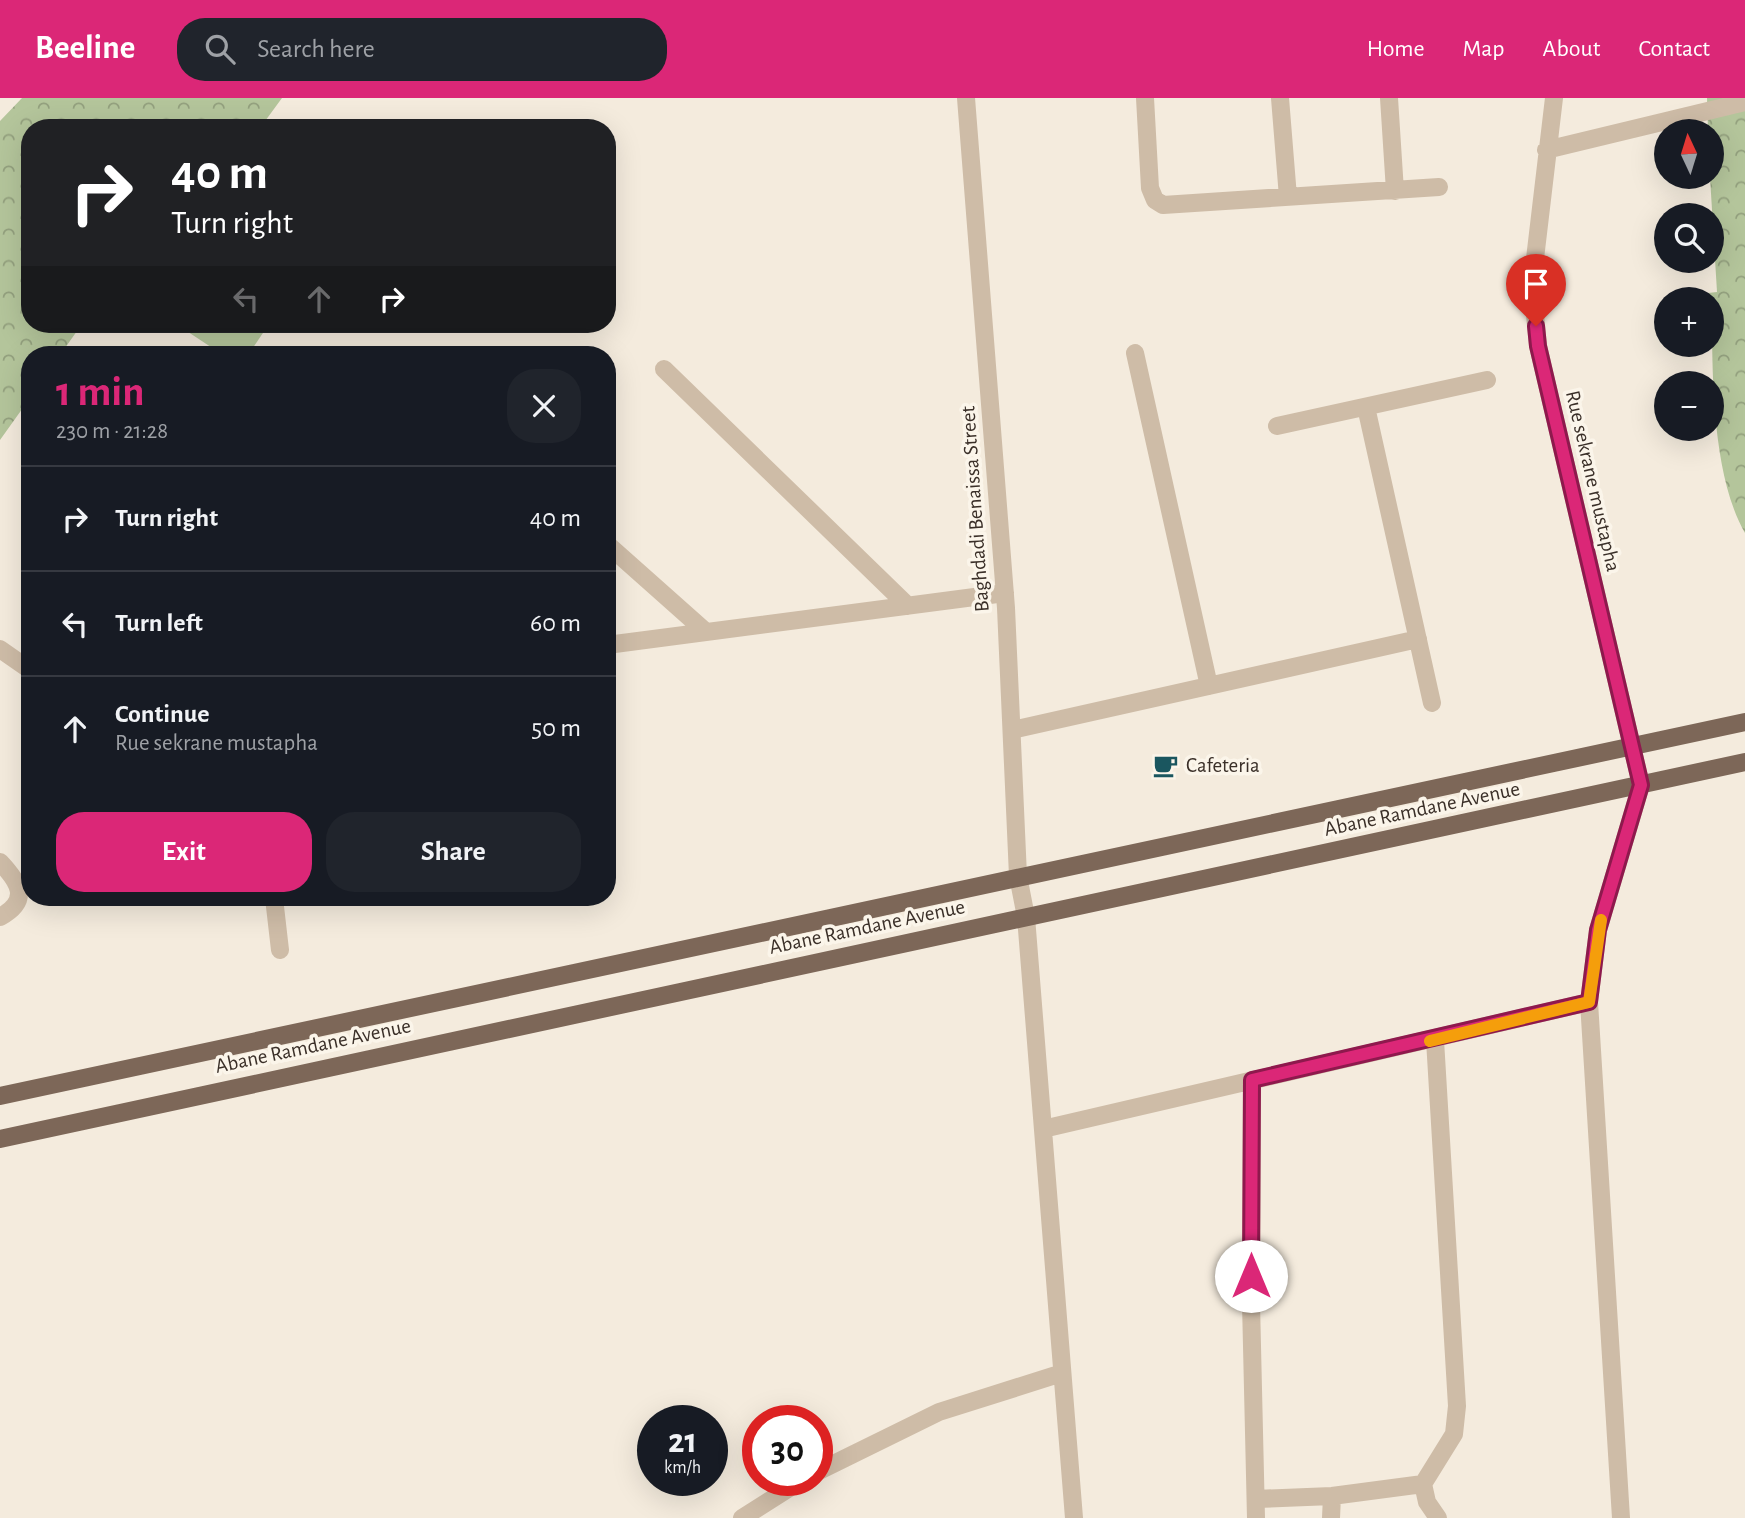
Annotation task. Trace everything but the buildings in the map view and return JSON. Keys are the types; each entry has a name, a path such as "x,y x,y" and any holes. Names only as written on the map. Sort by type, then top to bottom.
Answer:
{"main road":[{"name":"Abane Ramdane Avenue","path":"0,1096 1745,722"},
{"name":"Abane Ramdane Avenue","path":"0,1139 1745,762"}],"street":[{"name":"Baghdadi Benaissa Street","path":"966,98 1005,593 1018,876 1026,917 1074,1518"},
{"path":"1145,98 1150,188 1155,200 1171,206 1439,187"},
{"path":"1280,98 1288,197"},
{"path":"1389,98 1395,191"},
{"name":"Rue sekrane mustapha","path":"1554,98 1532,284 1538,346 1641,785"},
{"path":"1546,150 1745,102"},
{"path":"1135,352 1209,686"},
{"path":"664,369 908,606"},
{"path":"1277,426 1487,380"},
{"path":"1366,407 1432,703"},
{"path":"616,552 706,632"},
{"path":"616,644 1005,593"},
{"path":"1012,730 1418,639"},
{"path":"0,649 21,664"},
{"path":"1621,1518 1589,1002 1598,930 1641,785"},
{"path":"0,862 16,880 19,890 18,902 12,910 0,917"},
{"path":"275,906 280,950"},
{"path":"1043,1129 1436,1040 1589,1002"},
{"path":"1436,1040 1457,1406 1454,1434 1423,1484 1427,1502 1438,1518"},
{"path":"1252,1080 1251,1303 1256,1518"},
{"path":"833,1464 939,1412 1062,1373"},
{"path":"1256,1499 1332,1496 1423,1484"},
{"path":"741,1518 776,1496"},
{"path":"1331,1518 1332,1496"}],"green space":[{"path":"22,98 282,98 267,119 21,119 21,333 76,333 66,346 21,346 21,411 0,440 0,121"},
{"path":"1707,98 1745,98 1745,533 1734,509 1719,441 1724,441 1724,371 1712,371 1712,357 1724,357 1724,287 1717,287 1716,273 1724,273 1724,203 1712,203 1711,189 1724,189 1724,119 1708,119"},
{"path":"190,333 263,333 254,346 209,346"}],"slow traffic":[{"path":"1430,1041 1589,1002 1601,920"}],"place":[{"name":"Cafeteria","path":"1166,765"}],"route":[{"path":"1251,1276 1252,1080 1436,1040 1589,1002 1598,930 1641,785 1538,346 1536,326"}]}
